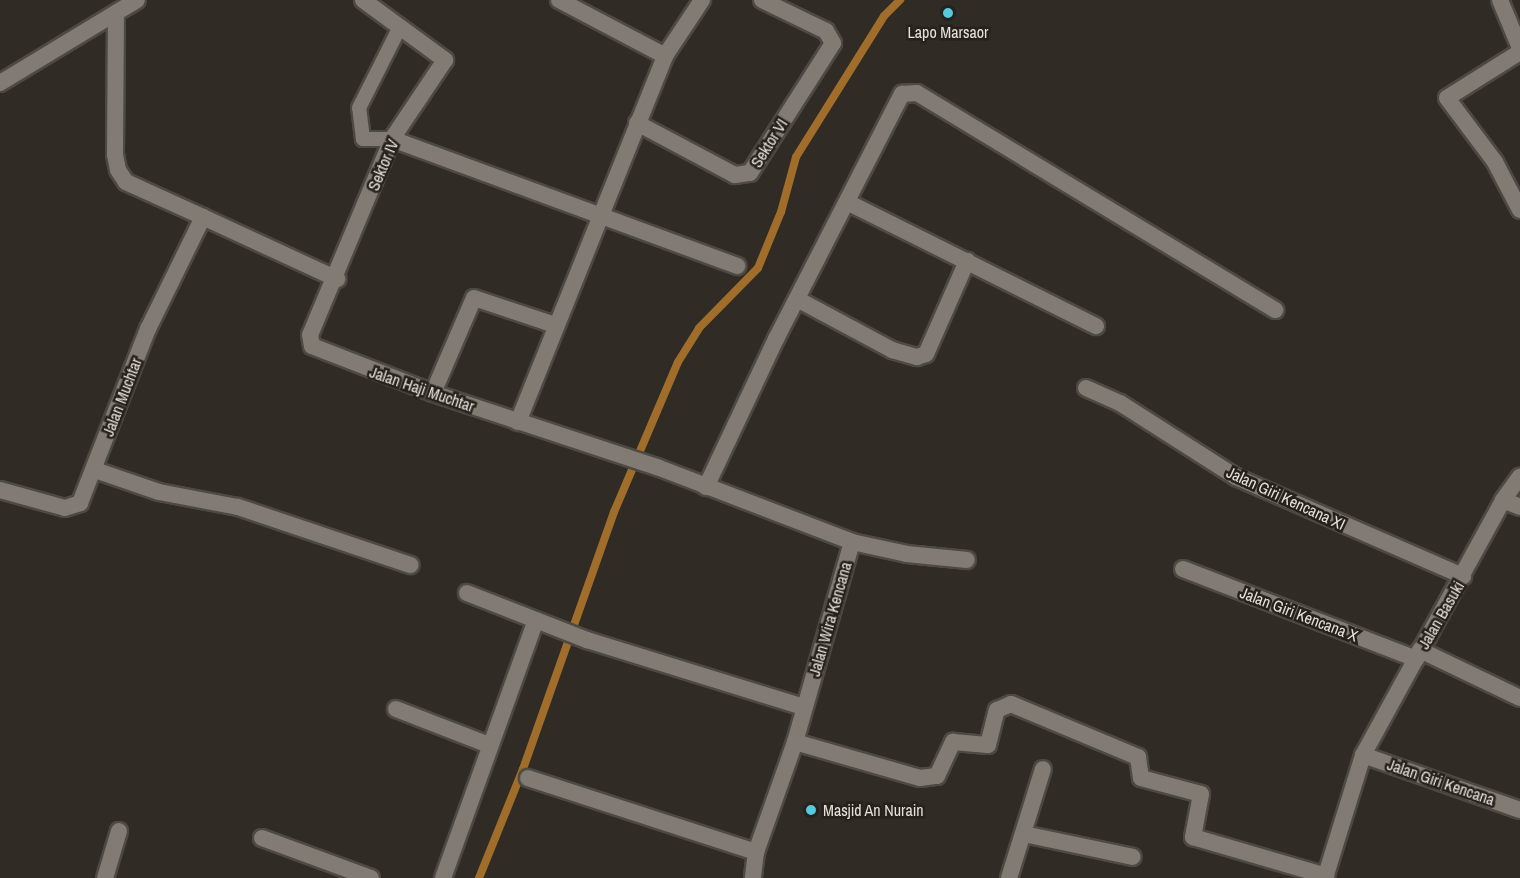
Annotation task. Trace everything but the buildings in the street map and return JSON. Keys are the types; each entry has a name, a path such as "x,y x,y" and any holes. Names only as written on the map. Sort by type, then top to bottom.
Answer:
{"street":[{"path":"0,83 137,0"},
{"path":"363,0 400,27"},
{"path":"559,0 665,56"},
{"path":"518,422 599,212 665,56 702,0"},
{"name":"Sektor VI","path":"637,123 735,175 750,173 832,48 831,36 762,0"},
{"path":"1500,0 1520,50 1447,98 1495,162 1520,210"},
{"path":"116,14 115,154 118,170 126,182 337,279"},
{"name":"Sektor IV","path":"337,279 392,139 445,60 400,27"},
{"path":"706,487 797,299 849,203 902,94 917,93 1275,309"},
{"path":"392,139 599,212 737,266"},
{"path":"849,203 1096,326"},
{"name":"Jalan Muchtar","path":"0,490 73,508 80,502 95,470 148,328 202,217"},
{"path":"797,299 892,350 917,357 926,354 967,261"},
{"name":"Jalan Haji Muchtar","path":"337,279 310,335 312,346 433,393 605,450"},
{"path":"433,393 474,298 555,325"},
{"name":"Jalan Giri Kencana XI","path":"1086,388 1120,403 1236,477 1463,576"},
{"name":"Jalan Wira Kencana","path":"605,450 852,542 795,742 756,852 753,878"},
{"path":"95,470 159,492 238,507 410,565"},
{"name":"Jalan Basuki","path":"1325,877 1363,755 1503,500 1520,477"},
{"path":"1503,500 1520,507"},
{"path":"852,542 907,554 967,560"},
{"name":"Jalan Giri Kencana X","path":"1182,569 1418,655 1520,698"},
{"path":"467,593 587,640 804,706"},
{"path":"443,878 489,745 536,620"},
{"path":"795,742 920,778 937,776 953,742 988,745 997,710 1011,704 1138,757 1141,778 1201,794 1193,837 1325,877"},
{"path":"396,709 489,745"},
{"name":"Jalan Giri Kencana","path":"1363,755 1520,810"},
{"path":"1010,878 1043,769"},
{"path":"528,778 756,852"},
{"path":"105,878 119,831"},
{"path":"1024,834 1133,857"},
{"path":"262,838 371,878"}],"lane":[{"path":"392,139 363,139 359,108 400,27"}],"waterway":[{"path":"479,878 523,769 614,512 678,362 699,328 758,268 781,212 796,157 884,16 900,0"}],"place":[{"name":"Lapo Marsaor","path":"948,13"},
{"name":"Masjid An Nurain","path":"811,810"}]}
